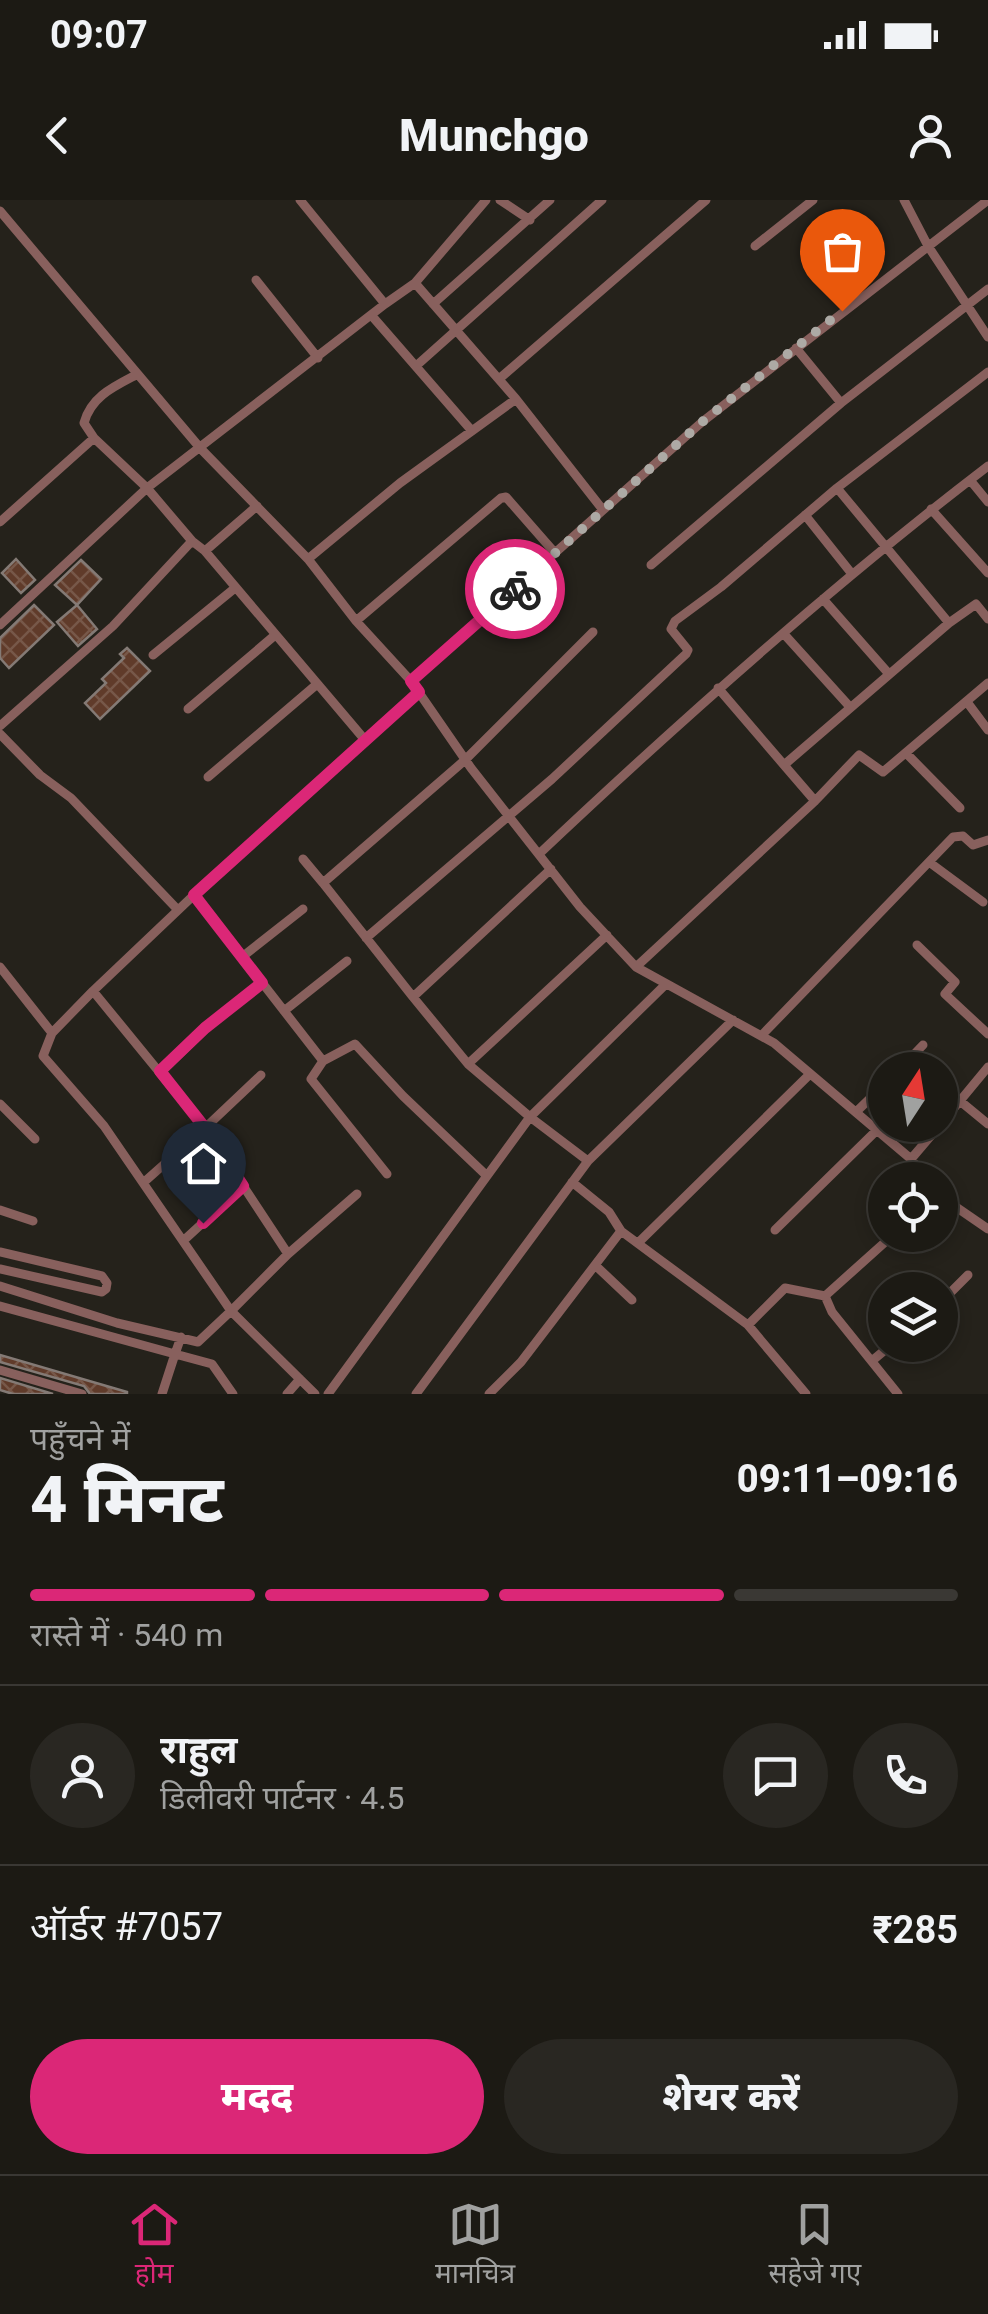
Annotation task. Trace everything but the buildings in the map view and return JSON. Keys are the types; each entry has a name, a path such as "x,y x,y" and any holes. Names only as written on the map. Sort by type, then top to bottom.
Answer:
{"street":[{"path":"300,200 385,304"},
{"path":"0,625 147,488 415,283 486,200"},
{"path":"500,200 530,220"},
{"path":"433,304 550,200"},
{"path":"416,366 602,200"},
{"path":"499,379 706,200"},
{"path":"755,246 814,200"},
{"path":"904,200 928,246 988,337"},
{"path":"411,681 702,422 988,200"},
{"path":"0,211 201,449 308,558 356,621 411,681 465,760 551,869 636,967 761,1036 868,1122"},
{"path":"256,280 318,358"},
{"path":"415,283 516,399 603,510"},
{"path":"651,565 841,403 988,289"},
{"path":"372,316 472,431"},
{"path":"796,348 841,403"},
{"path":"366,938 686,654 688,650 671,629 674,621 988,372"},
{"path":"136,375 110,388 88,406 84,423 94,438 205,551 365,740"},
{"path":"308,558 400,483 516,399"},
{"path":"0,522 94,438"},
{"path":"539,854 718,688 883,546 988,466"},
{"path":"970,480 988,502"},
{"path":"837,488 949,622"},
{"path":"356,621 501,498 506,497 555,553"},
{"path":"205,551 257,506"},
{"path":"931,510 988,573"},
{"path":"805,515 852,574"},
{"path":"0,726 113,626 192,541"},
{"path":"153,654 235,588"},
{"path":"784,765 949,622 988,594"},
{"path":"823,599 889,674"},
{"path":"976,604 988,619"},
{"path":"323,883 465,760 593,632"},
{"path":"784,634 850,707"},
{"path":"188,709 274,636"},
{"path":"636,967 815,801 858,755 883,772 988,684"},
{"path":"208,777 316,685"},
{"path":"718,688 815,801"},
{"path":"316,1394 231,1310 104,1126 42,1056 42,1050 52,1033 178,910 419,692"},
{"path":"966,702 988,730"},
{"path":"0,734 40,775 71,798 178,910"},
{"path":"906,752 960,808"},
{"path":"761,1036 953,836 963,836 973,845 988,840"},
{"path":"302,859 468,1064 588,1160"},
{"path":"929,862 983,902"},
{"path":"413,997 551,869"},
{"path":"194,895 323,1062"},
{"path":"242,957 304,909"},
{"path":"468,1064 607,936"},
{"path":"916,945 955,982 945,994 988,1034"},
{"path":"284,1011 347,961"},
{"path":"0,967 52,1033"},
{"path":"160,1073 205,1028 262,983"},
{"path":"328,1394 530,1117 666,984"},
{"path":"94,991 205,1128 288,1254"},
{"path":"416,1394 588,1160 732,1020"},
{"path":"387,1174 311,1079 323,1062 355,1044 487,1176"},
{"path":"916,1052 923,1045"},
{"path":"958,1103 988,1067"},
{"path":"638,1243 810,1074"},
{"path":"143,1184 260,1075"},
{"path":"856,1112 868,1100"},
{"path":"960,1101 988,1124"},
{"path":"0,1104 34,1139"},
{"path":"775,1230 868,1139"},
{"path":"891,1142 913,1162"},
{"path":"911,1159 926,1142"},
{"path":"572,1182 609,1212 621,1230 748,1325 806,1394"},
{"path":"183,1241 243,1186"},
{"path":"0,1286 117,1323 198,1342 288,1254 358,1194"},
{"path":"958,1208 984,1226 988,1211"},
{"path":"0,1210 34,1221"},
{"path":"489,1394 521,1362 621,1230"},
{"path":"0,1252 102,1276 107,1283 102,1292 0,1269"},
{"path":"825,1296 874,1252"},
{"path":"595,1265 632,1300"},
{"path":"958,1285 968,1275"},
{"path":"748,1325 786,1288 825,1296"},
{"path":"825,1296 832,1312 868,1354"},
{"path":"0,1306 212,1364 234,1394"},
{"path":"162,1394 181,1338"},
{"path":"874,1362 898,1394"},
{"path":"0,1370 82,1394"},
{"path":"287,1394 300,1379"}],"way so far":[{"path":"515,589 702,422 842,311"}],"route":[{"path":"203,1223 243,1186 205,1128 160,1071 205,1028 262,983 194,895 419,692 411,681 515,589"}]}
